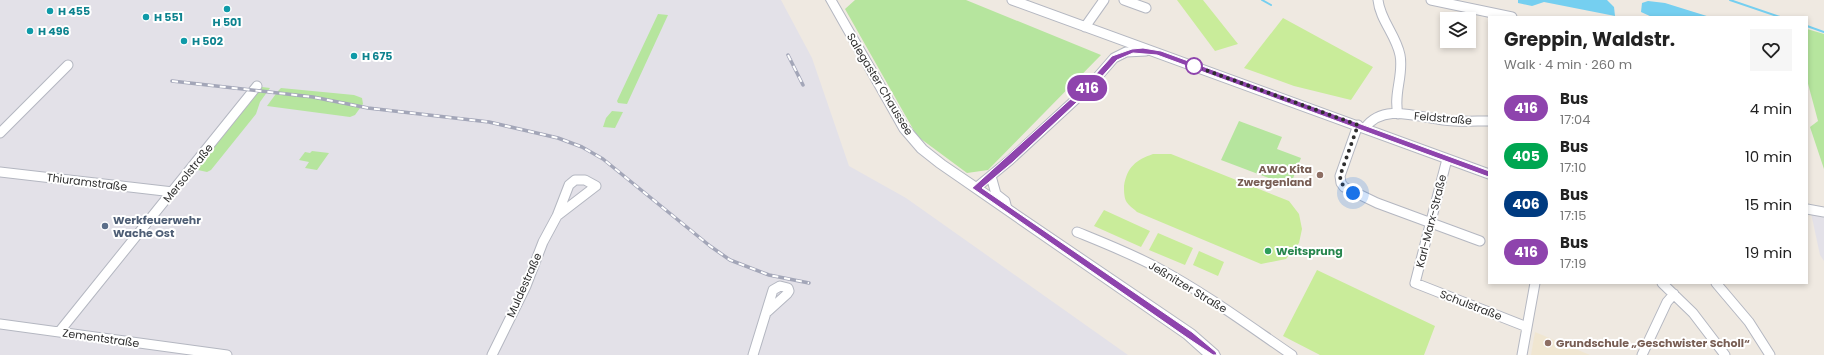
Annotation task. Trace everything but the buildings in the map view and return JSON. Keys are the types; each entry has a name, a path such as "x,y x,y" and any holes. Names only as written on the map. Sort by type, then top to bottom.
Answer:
{"main road":[{"name":"Salegaster Chaussee","path":"831,0 909,136 932,158 1189,334 1213,355"}],"street":[{"path":"1012,0 1488,174"},
{"path":"1086,27 1104,0"},
{"path":"1124,0 1146,8"},
{"path":"1378,0 1379,8 1396,43 1401,61 1402,71 1396,100 1398,114"},
{"path":"1431,0 1507,16"},
{"path":"1118,56 1116,52 1124,41"},
{"path":"976,188 1088,88 1109,63 1118,56 1132,51 1149,51"},
{"path":"0,133 68,65"},
{"name":"Mersolstraße","path":"59,332 256,87"},
{"name":"Feldstraße","path":"1362,127 1374,118 1388,114 1442,120 1488,121"},
{"path":"1362,127 1340,176 1341,183 1353,193 1480,241"},
{"name":"Karl-Marx-Straße","path":"1415,283 1447,159"},
{"name":"Thiuramstraße","path":"0,172 173,192"},
{"path":"991,176 996,194 1006,201 1007,209"},
{"path":"1808,209 1824,212"},
{"name":"Muldestraße","path":"492,355 526,286 543,242 557,216"},
{"name":"Jeßnitzer Straße","path":"1078,232 1144,260 1170,274 1200,292 1292,355"},
{"name":"Schulstraße","path":"1415,283 1527,326"},
{"path":"1522,355 1535,284"},
{"path":"1663,284 1702,324 1725,355"},
{"path":"1717,284 1749,322 1770,355"},
{"path":"1642,355 1667,302 1674,294"},
{"path":"753,355 766,313"},
{"name":"Zementstraße","path":"0,324 227,355"}],"shaded area":[{"path":"0,0 781,0 812,58 849,166 906,198 1128,355 0,355"},
{"path":"1811,213 1824,214 1824,261 1820,255"},
{"name":"Grundschule „Geschwister Scholl“","path":"1535,332 1590,355 1531,355"}],"green space":[{"path":"855,0 966,0 1101,55 988,170 967,173 917,136 845,9"},
{"path":"1177,0 1203,0 1238,44 1215,51"},
{"path":"658,14 668,15 627,104 618,103 617,101"},
{"path":"1283,18 1373,67 1351,100 1294,86 1244,68"},
{"path":"1808,29 1824,34 1824,169 1810,127 1818,121 1808,84"},
{"path":"262,87 270,88 260,102 256,114 211,170 207,172 198,170 198,167"},
{"path":"281,88 354,95 362,98 363,104 355,115 350,117 267,106"},
{"path":"612,111 623,112 615,128 603,127 606,118"},
{"path":"1239,121 1282,137 1277,149 1301,158 1290,186 1221,160"},
{"path":"312,151 329,153 317,170 305,168 309,162 299,160 305,152 310,153"},
{"path":"1153,154 1171,154 1289,201 1299,214 1302,229 1299,243 1286,259 1261,264 1137,212 1125,199 1125,179 1133,165"},
{"path":"1104,210 1150,231 1141,247 1094,226"},
{"path":"1158,233 1193,248 1185,265 1149,250"},
{"path":"1199,251 1224,262 1218,276 1193,265"},
{"path":"1317,270 1435,326 1424,355 1320,355 1283,336"}],"water":[{"path":"1518,0 1607,0 1614,7 1615,16 1544,2 1532,6 1518,3"},
{"path":"1648,1 1665,3 1707,16 1650,16 1641,12 1642,3"}],"waterway":[{"path":"1262,0 1271,5"},
{"path":"1730,0 1777,16"},
{"path":"1808,26 1824,32"}],"railway":[{"path":"788,55 803,85"},
{"path":"172,81 313,97 368,108 489,122 558,138 582,147 603,159 710,246 730,260 769,275 809,283"}],"bus line":[{"name":"416","path":"1213,355 1189,334 976,188 1010,160 1088,88 1114,58 1126,52 1132,51 1143,50 1158,53 1488,174"}],"place":[{"name":"H 501","path":"227,9"},
{"name":"H 455","path":"50,11"},
{"name":"H 551","path":"146,17"},
{"name":"H 496","path":"30,31"},
{"name":"H 502","path":"184,41"},
{"name":"H 675","path":"354,56"},
{"name":"AWO Kita Zwergenland","path":"1320,175"},
{"name":"Werkfeuerwehr Wache Ost","path":"105,226"},
{"name":"Weitsprung","path":"1268,251"},
{"name":"Grundschule „Geschwister Scholl“","path":"1548,343"}],"route":[{"path":"1194,66 1358,125 1340,176 1341,183 1344,187 1353,193"}]}
